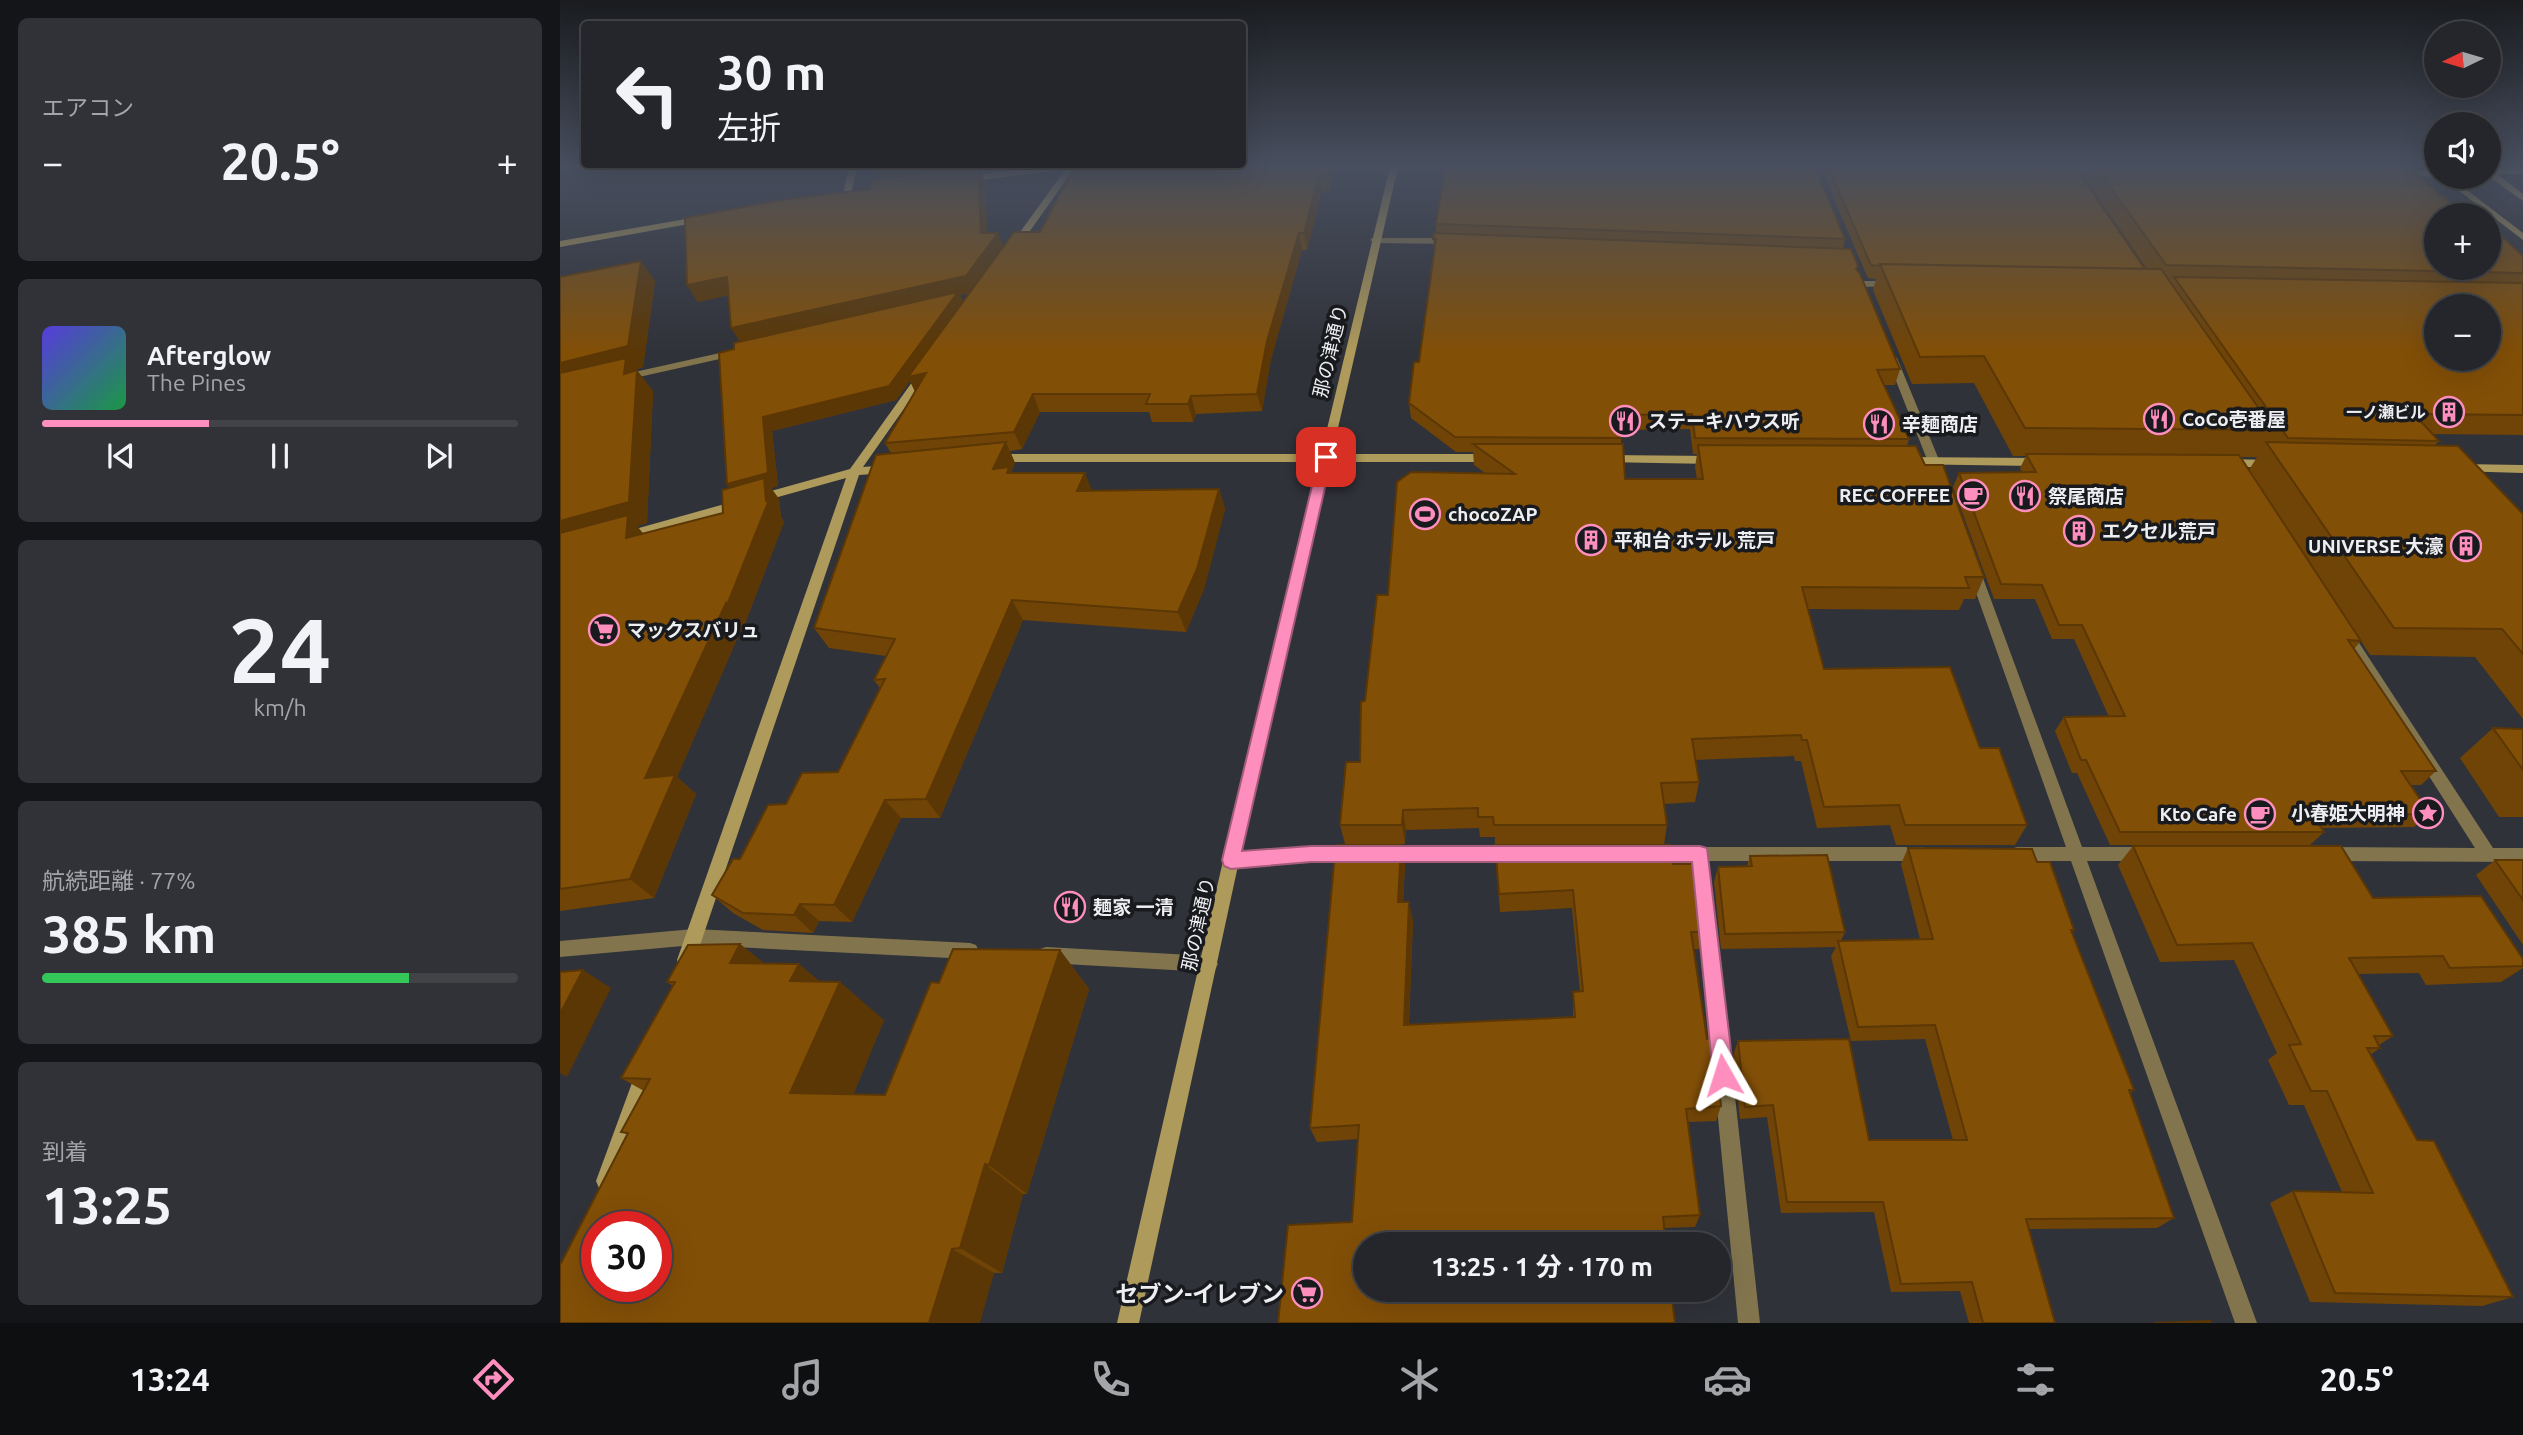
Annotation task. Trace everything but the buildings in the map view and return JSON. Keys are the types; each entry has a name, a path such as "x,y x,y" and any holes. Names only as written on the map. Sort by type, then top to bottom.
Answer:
{"street":[{"path":"560,244 648,229"},
{"path":"1002,263 1027,229"},
{"name":"那の津通り","path":"1128,1323 1231,860 1378,229"},
{"path":"1375,240 1461,241"},
{"path":"1856,271 1863,290 1901,284"},
{"path":"1886,345 1943,485"},
{"path":"614,380 749,349"},
{"path":"680,976 854,472 931,362"},
{"path":"985,459 1011,456 1506,458"},
{"path":"1589,459 1727,460"},
{"path":"2208,463 2239,469 2268,459 2285,464"},
{"path":"1893,461 2058,462"},
{"path":"614,539 854,472 906,467"},
{"path":"2453,467 2523,469"},
{"path":"1970,561 2246,1323"},
{"path":"2340,624 2489,855"},
{"path":"1231,860 1311,854 1533,854"},
{"path":"1631,854 1937,854"},
{"path":"1700,854 1749,1323"},
{"path":"2007,854 2159,854"},
{"path":"2310,854 2523,855"},
{"path":"560,949 694,937 993,953"},
{"path":"1034,955 1209,964"},
{"path":"599,1200 651,1055"}],"place":[{"name":"一ノ瀬ビル","path":"2449,412"},
{"name":"CoCo壱番屋","path":"2159,419"},
{"name":"ステーキハウス听","path":"1625,421"},
{"name":"辛麺商店","path":"1879,424"},
{"name":"REC COFFEE","path":"1973,495"},
{"name":"祭尾商店","path":"2025,496"},
{"name":"chocoZAP","path":"1425,514"},
{"name":"エクセル荒戸","path":"2079,531"},
{"name":"平和台 ホテル 荒戸","path":"1591,540"},
{"name":"UNIVERSE 大濠","path":"2466,546"},
{"name":"マックスバリュ","path":"604,630"},
{"name":"小春姫大明神","path":"2428,813"},
{"name":"Kto Cafe","path":"2260,814"},
{"name":"麺家 一清","path":"1070,907"},
{"name":"セブン-イレブン","path":"1307,1293"}],"route":[{"path":"1326,457 1231,860 1311,854 1700,854 1723,1075"}]}
